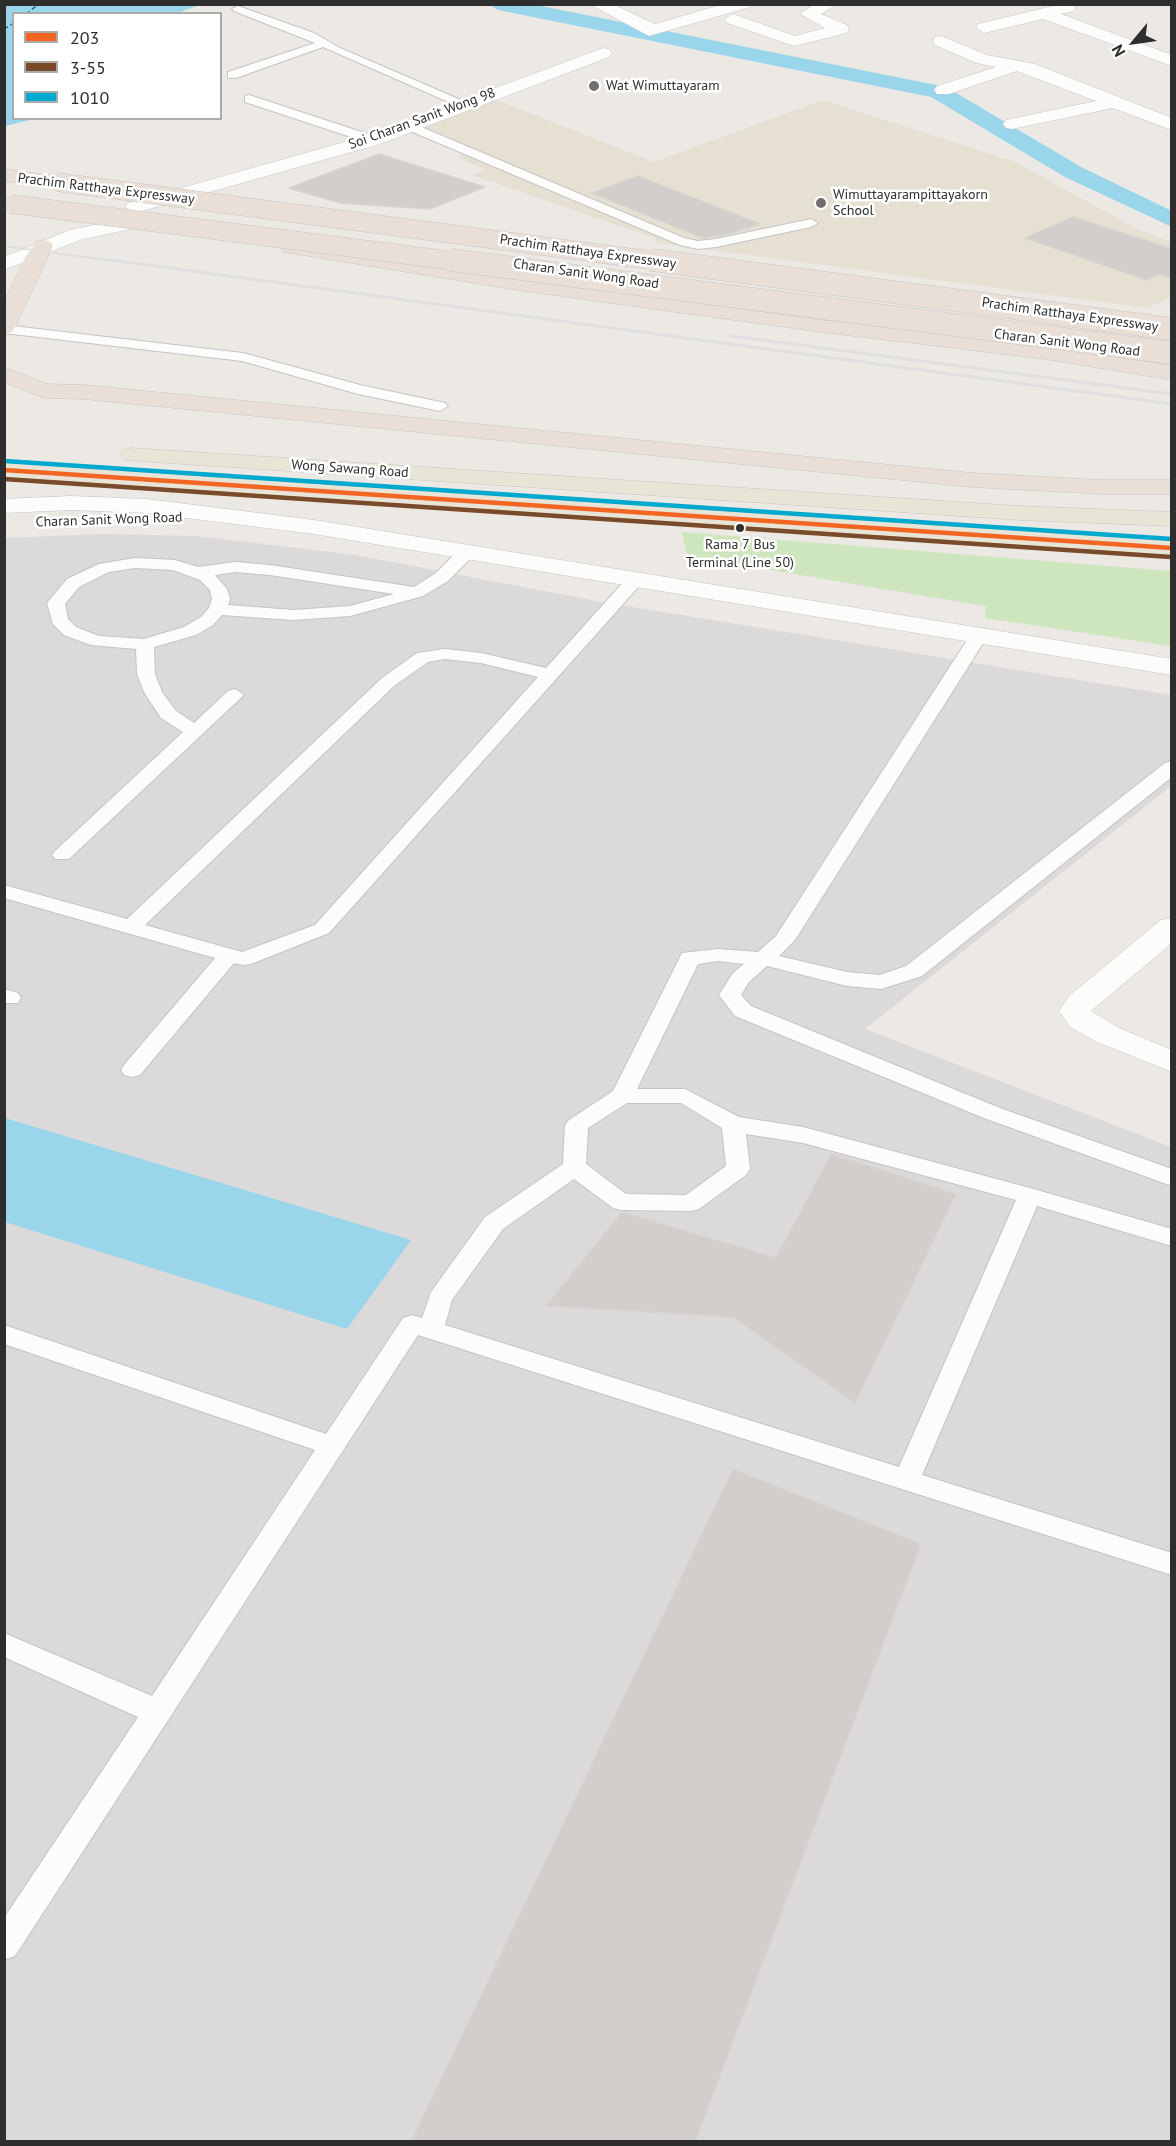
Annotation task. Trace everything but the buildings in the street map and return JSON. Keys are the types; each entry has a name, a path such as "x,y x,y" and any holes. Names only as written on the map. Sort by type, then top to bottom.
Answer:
{"highway":[{"name":"Prachim Ratthaya Expressway","path":"4,175 1172,327"},
{"name":"Prachim Ratthaya Expressway","path":"4,203 1172,355"},
{"path":"210,230 274,245 524,285 821,326 1045,352 1172,373"},
{"path":"4,328 35,258 36,239"},
{"path":"4,374 44,391"},
{"path":"15,400 44,391 84,392 972,480 1172,487"}],"main road":[{"path":"597,4 652,31 744,4"},
{"path":"671,4 700,17"},
{"path":"733,19 794,41 841,29 808,15 829,4"},
{"path":"984,28 1081,4"},
{"path":"1045,14 1172,61"},
{"path":"941,41 982,59 1017,65 1172,125"},
{"name":"Soi Charan Sanit Wong 98","path":"135,207 373,140 407,125 603,53"},
{"path":"943,90 1017,65"},
{"path":"1012,124 1111,103"},
{"name":"Charan Sanit Wong Road","path":"4,264 36,239 135,207 176,206 735,274 887,287 1172,327"},
{"name":"Charan Sanit Wong Road","path":"36,239 77,234 136,222 169,220 220,224 706,291 873,318 1172,355"},
{"name":"Wong Sawang Road","path":"4,448 695,490 1019,513 1172,519"},
{"name":"Wong Sawang Road","path":"4,470 1172,548"},
{"name":"Charan Sanit Wong Road","path":"4,506 71,503 147,506 314,527 1172,667"},
{"name":"Charan Sanit Wong Road","path":"4,523 213,516"},
{"path":"1172,927 1080,1003 1075,1011 1081,1020 1108,1035 1172,1062"}],"lane":[{"path":"238,9 310,35 322,44 464,104"},
{"path":"232,75 322,44"},
{"path":"249,99 373,140"},
{"path":"407,125 680,241 698,245 811,223"},
{"path":"735,274 746,255 743,243 738,239"},
{"path":"4,328 243,357 358,389 440,406"},
{"path":"218,609 283,615 319,614 378,604 417,592 442,577 467,552"},
{"path":"165,563 199,572 211,580 218,589 221,599 218,609 207,621 190,631 145,644 97,642 70,631 56,615 58,597 66,587 87,574 125,564 165,563"},
{"path":"199,572 236,567 270,570 417,592"},
{"path":"4,891 243,959 322,929 635,580"},
{"path":"978,637 784,940 741,978 730,995 743,1011 992,1113 1172,1178"},
{"path":"145,644 146,674 153,692 168,714 194,731"},
{"path":"130,927 388,682 423,657 445,654 481,658 551,675"},
{"path":"62,855 235,695"},
{"path":"574,1167 577,1125 622,1096 690,958 718,955 765,959 847,979 881,982 914,971 1172,767"},
{"path":"132,1070 229,955"},
{"path":"622,1096 685,1096 732,1124 803,1135 1030,1196 1172,1238"},
{"path":"574,1167 621,1202 691,1203 738,1169 732,1124"},
{"path":"431,1330 440,1298 494,1223 574,1167"},
{"path":"906,1480 1030,1196"},
{"path":"6,1940 412,1324 1172,1564"},
{"path":"4,1334 332,1446"},
{"path":"4,1644 157,1713"}],"shaded area":[{"name":"Wimuttayarampittayakorn School","path":"494,99 654,162 823,100 1015,162 1139,230 1171,242 1171,297 1147,308 657,243 654,238 472,175 486,170 456,157 468,153 411,129"},
{"path":"105,534 196,536 355,555 602,602 1171,695 1171,786 865,1029 1171,1147 1171,2141 5,2141 4,538"}],"green space":[{"path":"682,532 1171,571 1171,646 985,618 986,606 687,556"}],"water":[{"path":"5,4 200,4 180,12 12,12 12,120 30,120 5,126"},
{"path":"4,1118 411,1240 347,1329 5,1222"}],"waterway":[{"path":"498,4 938,92 1073,172 1172,220"}],"ferry route":[{"path":"29,12 39,4"},
{"path":"4,29 12,24"}],"railway":[{"path":"4,246 122,262"},
{"path":"111,260 1172,404"},
{"path":"731,336 1172,394"}],"transit line":[{"name":"1010","path":"5,461 1172,539"},
{"name":"203","path":"4,470 1172,548"},
{"name":"3-55","path":"4,479 1171,557"}],"place":[{"name":"Wat Wimuttayaram","path":"594,86"},
{"name":"Wimuttayarampittayakorn School","path":"821,203"},
{"name":"Rama 7 Bus Terminal (Line 50)","path":"740,528"}]}
